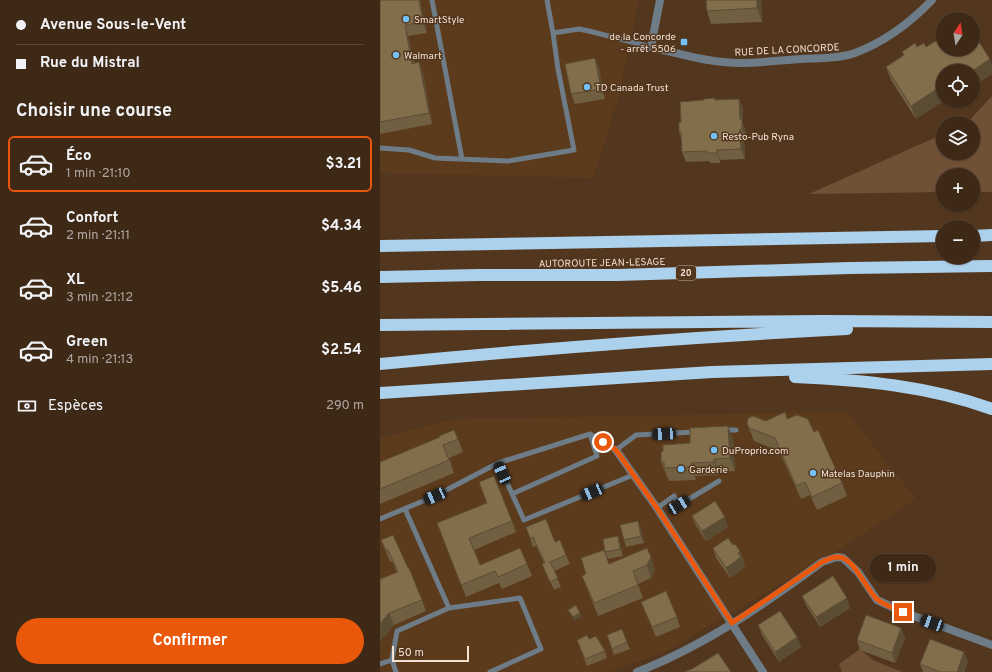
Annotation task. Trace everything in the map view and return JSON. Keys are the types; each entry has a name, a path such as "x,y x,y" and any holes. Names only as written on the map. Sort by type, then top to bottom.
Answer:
{"highway":[{"path":"380,246 936,236"},
{"path":"980,236 992,236"},
{"name":"AUTOROUTE JEAN-LESAGE","path":"380,277 618,275 850,268 992,266"},
{"path":"380,325 817,321 992,322"},
{"path":"380,364 501,352 734,335 965,322"},
{"path":"380,393 712,372 992,364"},
{"path":"712,372 867,382 911,388 953,397 992,409"},
{"path":"380,399 449,388"}],"street":[{"path":"651,47 660,0"},
{"name":"RUE DE LA CONCORDE","path":"651,47 692,57 740,63 838,57 854,53 882,40 910,20 932,0"},
{"path":"616,450 657,508 764,672"},
{"path":"637,672 677,655 732,623 822,562 837,557 843,558 849,562 878,600 903,612 992,645"}],"lane":[{"path":"432,0 462,159"},
{"path":"380,148 409,150 435,158 508,161 574,150 558,69 554,33 547,0"},
{"path":"554,33 579,29 651,47"},
{"path":"721,431 736,430"},
{"path":"380,519 435,496 498,463 590,434 616,450 636,436 698,432"},
{"path":"512,494 597,456 590,434"},
{"path":"498,463 524,520 634,475"},
{"path":"657,508 674,496 679,505 719,481"},
{"path":"405,509 449,608"},
{"path":"396,672 392,660 398,631 449,608 520,598 541,649 490,672"},
{"path":"380,664 392,660"}],"shaded area":[{"path":"380,0 639,0 618,100 593,178 380,173"},
{"path":"992,96 992,192 980,192 980,168 936,168 936,192 809,194 936,137 936,160 980,160 980,116 973,116"},
{"path":"847,412 916,499 840,549 667,651 609,672 380,672 380,438 453,419"},
{"path":"860,649 873,660 902,672 842,672 839,664"}],"building":[{"name":"Walmart","path":"380,0 419,0 423,22 405,25 412,64 419,62 429,113 380,122"},
{"path":"706,0 757,0 757,8 707,11"},
{"path":"936,41 936,56 980,56 980,44 990,59 980,66 980,64 936,64 936,90 911,106 886,67 904,55 902,52 915,43 917,47 924,43 926,47"},
{"path":"595,58 601,89 571,94 565,64"},
{"name":"Resto-Pub Ryna","path":"715,98 715,100 739,99 740,119 742,119 742,129 740,129 741,149 717,150 717,153 707,153 707,151 682,152 681,132 679,132 679,122 681,122 680,102"},
{"name":"Matelas Dauphin","path":"785,412 787,419 797,415 808,419 814,432 818,430 842,483 812,497 805,482 796,486 775,438 749,428 747,423 748,418 753,416 766,421"},
{"path":"728,426 730,458 714,459 714,462 691,463 691,467 664,468 664,462 661,462 663,445 690,443 690,428"},
{"path":"454,430 458,439 443,445 449,460 380,489 380,462"},
{"path":"494,476 512,521 469,538 480,565 520,548 527,564 498,577 495,571 461,585 437,523 487,503 479,482"},
{"path":"715,501 725,517 702,531 692,516"},
{"path":"546,519 555,542 560,540 566,555 550,562 558,578 550,582 542,564 545,563 533,537 530,538 526,527"},
{"path":"638,521 641,536 624,540 620,525"},
{"path":"393,535 422,600 389,613 380,624 380,579 398,572 388,550 386,550 381,540"},
{"path":"618,536 620,549 605,552 603,539"},
{"path":"728,538 740,551 738,553 741,557 726,568 713,548"},
{"path":"647,548 651,557 647,565 633,571 638,585 594,603 582,576 586,574 581,558 604,550 609,564"},
{"path":"833,576 847,598 816,617 802,596"},
{"path":"666,591 677,617 652,627 641,602"},
{"path":"576,605 580,613 573,617 568,610"},
{"path":"780,611 797,637 775,652 758,625"},
{"path":"866,615 901,628 892,653 857,640"},
{"path":"622,629 627,642 612,649 607,635"},
{"path":"587,635 589,639 596,636 605,651 585,659 577,640"},
{"path":"930,639 964,652 957,672 941,672 920,664"},
{"path":"718,653 731,672 684,672 692,669"}],"place":[{"name":"SmartStyle","path":"406,19"},
{"name":"de la Concorde - arrêt 5506","path":"684,42"},
{"name":"Walmart","path":"396,55"},
{"name":"TD Canada Trust","path":"587,87"},
{"name":"Resto-Pub Ryna","path":"714,136"},
{"name":"DuProprio.com","path":"714,450"},
{"name":"Garderie","path":"681,469"},
{"name":"Matelas Dauphin","path":"813,473"}],"route":[{"path":"603,442 616,450 657,508 732,623 822,562 837,557 843,558 849,562 878,600 903,612"}]}
